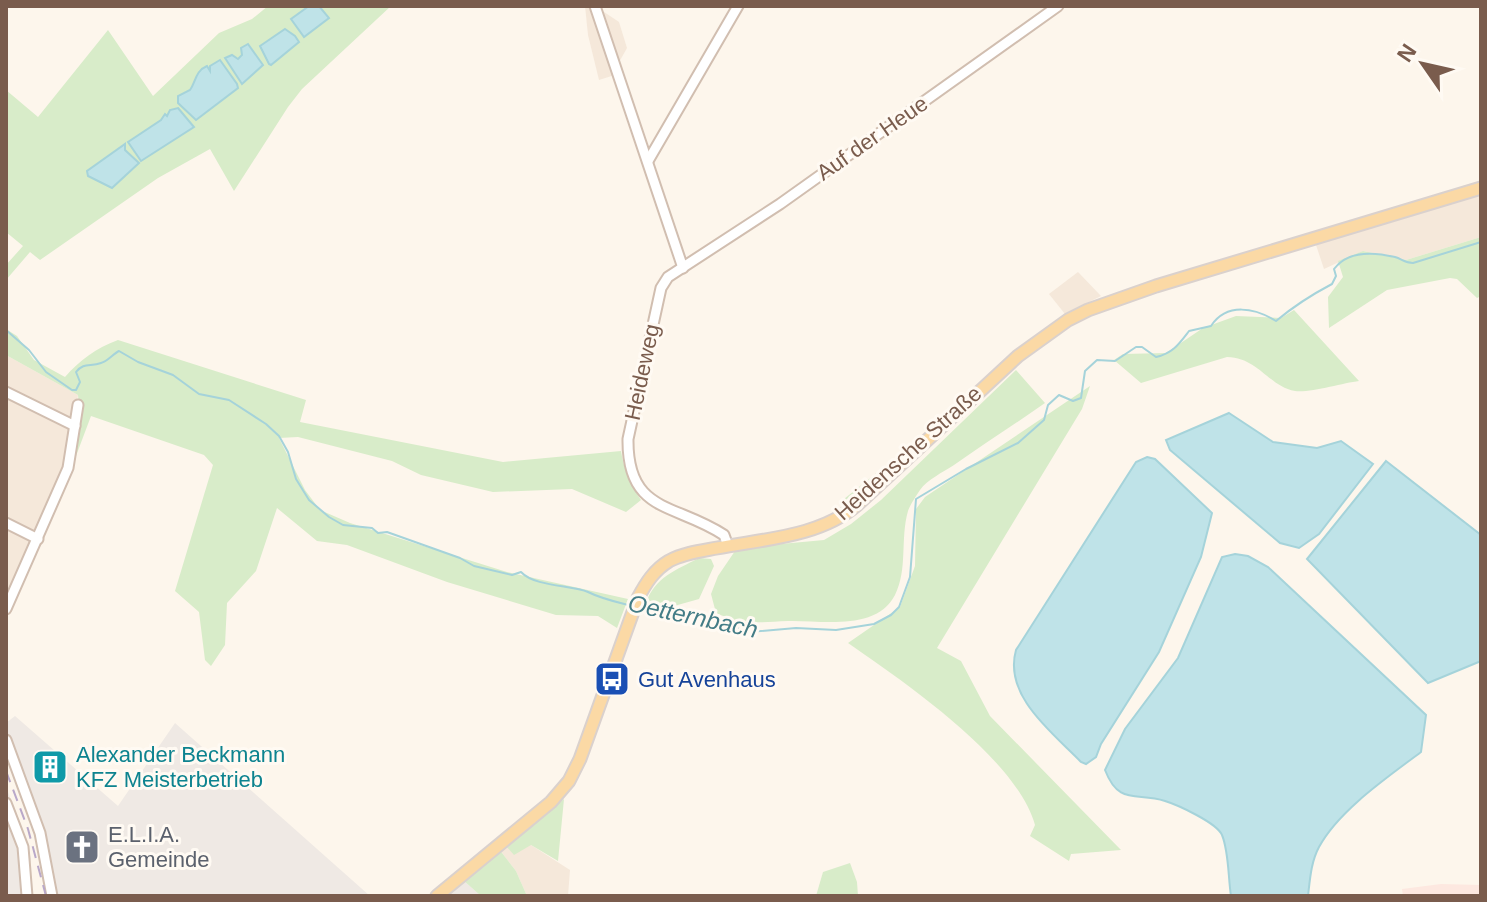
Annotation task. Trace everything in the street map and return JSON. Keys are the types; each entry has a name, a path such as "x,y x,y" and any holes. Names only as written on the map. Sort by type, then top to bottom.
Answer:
{"main road":[{"name":"Heidensche Straße","path":"437,896 551,802 569,781 580,759 638,598 646,582 667,562 681,555 821,527 848,512 1018,356 1088,310 1156,286 1481,188"}],"street":[{"path":"595,6 683,268"},
{"path":"648,161 738,6"},
{"name":"Auf der Heue","path":"683,268 780,204 1058,6"},
{"name":"Heideweg","path":"683,268 668,277 661,288 628,439 628,459 632,477 641,490 661,506 724,535 728,546"},
{"path":"6,392 75,426"},
{"path":"6,609 68,468 78,405"},
{"path":"6,523 38,539"},
{"path":"6,740 40,833 52,896"},
{"path":"6,803 23,847 27,896"}],"shaded area":[{"path":"585,6 595,6 619,22 627,48 618,64 621,73 599,80 588,35"},
{"path":"1481,193 1481,237 1406,260 1363,251 1324,269 1316,245"},
{"path":"1078,272 1101,296 1065,314 1049,294"},
{"path":"6,355 78,395 70,453 6,604"},
{"path":"15,716 118,806 175,723 370,896 53,896 42,845 6,738 6,723"},
{"path":"6,786 31,858 26,896 6,896"},
{"path":"505,845 531,845 570,870 568,896 527,896 516,871 499,849"},
{"path":"464,881 481,896 446,896"},
{"path":"1441,884 1481,885 1481,896 1403,896 1402,889"}],"green space":[{"path":"268,6 391,6 302,89 234,191 210,149 158,178 40,260 30,252 6,280 6,265 23,246 6,232 6,90 38,117 108,30 153,96 219,33 252,19"},
{"path":"1481,237 1481,296 1477,298 1457,279 1450,278 1387,290 1329,328 1328,297 1343,277 1338,261 1363,251 1406,260"},
{"path":"1294,310 1359,381 1295,391 1277,384 1247,362 1227,357 1141,383 1114,360 1123,354 1166,353 1203,328 1236,316 1281,318"},
{"path":"6,329 17,336 34,360 65,377 89,355 118,340 306,400 300,422 503,462 621,451 628,477 641,500 626,512 572,489 493,492 421,475 392,461 298,437 279,438 305,490 320,510 350,523 507,572 628,599 617,628 598,616 556,615 447,582 347,545 317,541 277,508 256,571 227,603 225,645 211,666 205,660 199,612 175,591 213,465 204,455 91,416 76,456 73,451 80,416 78,395 6,355"},
{"path":"1016,370 1045,403 920,490 908,511 899,585 886,607 875,615 846,622 752,622 716,613 711,594 718,576 737,548 824,540 851,524 881,500"},
{"path":"1090,386 1082,409 937,648 961,661 990,716 1121,850 1071,854 1069,861 1030,836 1035,825 1024,800 982,748 927,700 848,643 900,607 915,566 916,509 925,497"},
{"path":"939,436 870,502 844,499 914,443"},
{"path":"699,558 711,559 714,566 699,599 667,608 646,603 661,580"},
{"path":"564,799 558,861 531,845 514,855 505,845"},
{"path":"499,849 516,871 527,896 481,896 464,881"},
{"path":"850,863 858,896 816,896 823,872"}],"water":[{"path":"309,6 319,6 329,18 304,37 291,19"},
{"path":"285,29 299,42 271,65 260,46"},
{"path":"248,44 263,65 242,84 225,58 232,55 238,59 242,55 241,48"},
{"path":"220,60 238,88 196,120 178,103 178,96 190,90 203,68 207,66 210,71 210,66"},
{"path":"178,108 194,127 141,161 128,142 165,114 167,116 170,110"},
{"path":"125,144 125,150 139,163 112,188 88,176 87,171"},
{"path":"1229,413 1273,442 1317,448 1341,441 1373,464 1319,534 1299,548 1280,543 1170,450 1166,440"},
{"path":"1147,457 1155,459 1212,513 1201,557 1159,652 1101,744 1096,757 1086,764 1045,726 1023,698 1014,667 1016,650 1136,462"},
{"path":"1386,461 1481,535 1481,661 1428,683 1307,559"},
{"path":"1235,554 1248,556 1268,567 1426,715 1421,752 1365,795 1328,833 1314,859 1308,896 1231,896 1226,849 1219,830 1171,803 1122,793 1110,781 1105,770 1125,729 1178,658 1222,557"}],"waterway":[{"name":"Oetternbach","path":"638,607 662,613 685,611 749,632 796,628 836,630 874,624 899,607 910,577 916,499 1018,443 1044,420 1048,405 1059,395 1073,401 1081,398 1085,371 1097,360 1115,361 1136,347 1142,347 1156,357 1162,355 1175,347 1189,331 1211,326 1233,310 1259,313 1276,321 1332,284 1336,276 1334,269 1346,258 1379,254 1413,263 1481,242"},
{"name":"Oetternbach","path":"6,330 29,350 46,372 72,390 76,390 80,382 76,372 79,369 104,362 119,351 173,375 199,394 229,400 279,436 288,452 296,479 309,500 343,525 372,528 378,533 387,532 474,566 512,575 521,572 544,583 581,590 632,606"}],"railway":[{"path":"6,771 28,829 46,896"}],"place":[{"name":"Gut Avenhaus","path":"612,679"},
{"name":"Alexander Beckmann KFZ Meisterbetrieb","path":"50,767"},
{"name":"E.L.I.A. Gemeinde","path":"82,847"}]}
